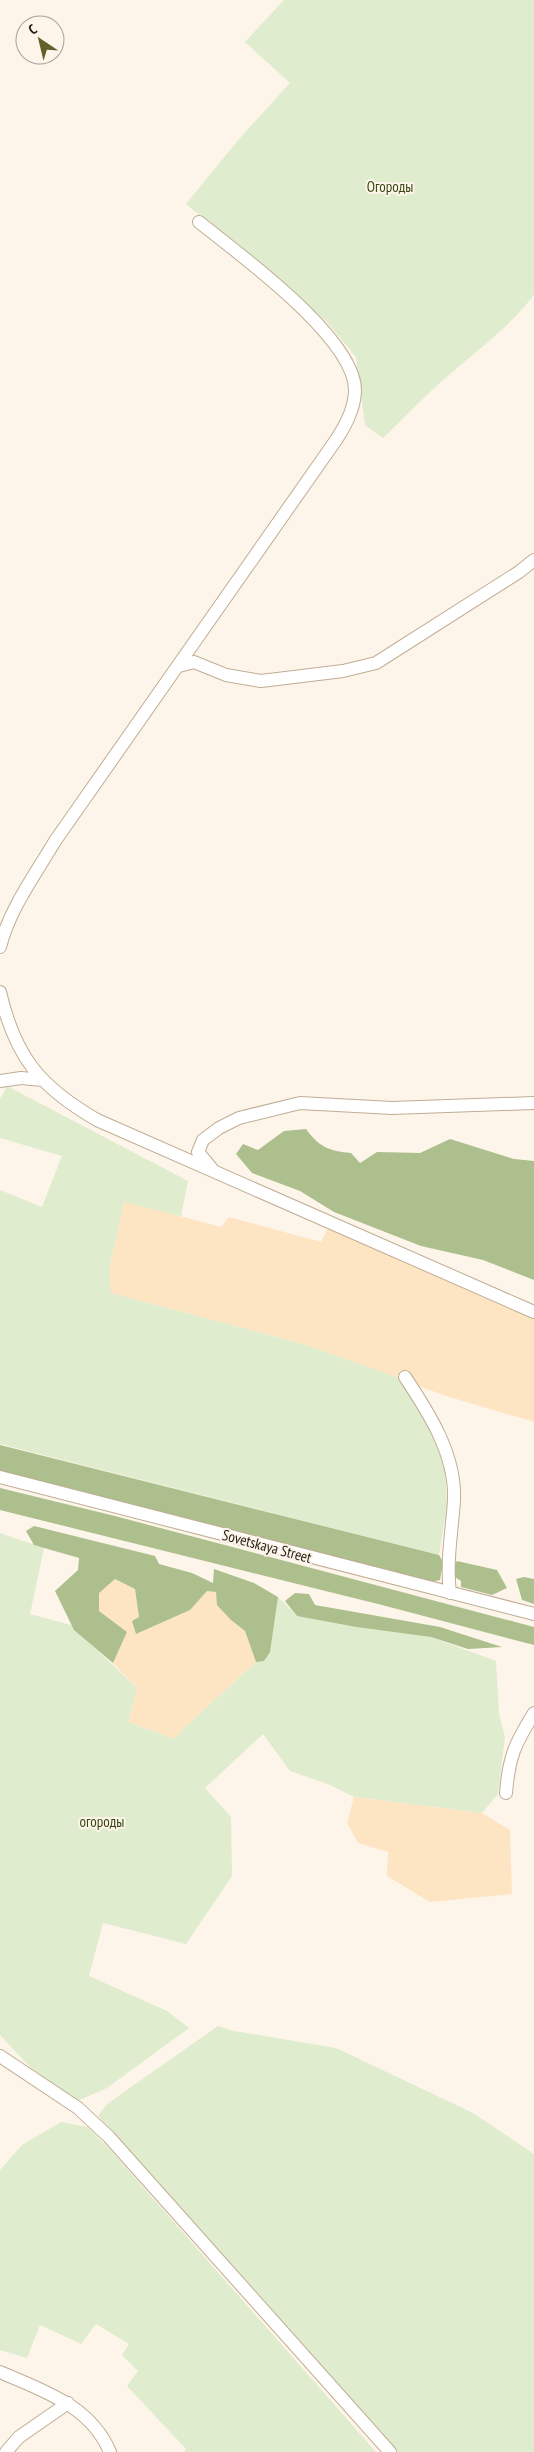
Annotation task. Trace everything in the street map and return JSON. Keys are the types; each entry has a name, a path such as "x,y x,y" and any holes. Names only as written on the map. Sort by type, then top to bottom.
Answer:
{"street":[{"path":"0,947 5,927 55,841 336,440 350,412 355,389 349,368 326,332 291,298 199,222"},
{"path":"179,666 194,662 226,675 261,682 343,671 376,662 519,572 534,560"},
{"path":"0,992 6,1020 17,1044 43,1080 67,1102 98,1120 534,1312"},
{"path":"0,1081 21,1078 43,1080"},
{"path":"214,1172 198,1152 203,1140 219,1128 239,1118 271,1108 300,1103 392,1108 534,1103"},
{"path":"405,1377 422,1402 441,1438 450,1463 454,1499 449,1544 450,1593"},
{"name":"Sovetskaya Street","path":"0,1476 534,1614"},
{"path":"506,1793 508,1765 518,1739 534,1713"},
{"path":"0,2056 78,2108 109,2137 390,2452"},
{"path":"0,2372 68,2403 86,2416 110,2452"},
{"path":"6,2452 19,2437 68,2403"}],"shaded area":[{"path":"124,1201 221,1227 229,1217 321,1242 328,1228 534,1319 534,1422 446,1396 303,1344 110,1293 109,1269"},
{"path":"115,1579 135,1589 139,1617 132,1621 136,1634 190,1610 207,1590 216,1592 231,1620 245,1631 256,1662 183,1729 175,1739 128,1722 137,1688 113,1663 127,1632 99,1611 99,1592"},
{"path":"354,1797 482,1813 510,1830 512,1894 430,1902 387,1876 388,1852 358,1843 347,1823"}],"green space":[{"name":"Огороды","path":"284,0 534,0 534,295 503,329 444,379 383,438 365,425 356,357 328,323 295,293 186,204 239,139 290,83 245,42"},
{"path":"7,1086 188,1181 181,1216 124,1202 109,1269 111,1293 303,1344 402,1379 427,1422 445,1468 447,1506 439,1555 0,1444 0,1190 42,1207 62,1156 0,1138 0,1099"},
{"path":"306,1129 320,1144 337,1151 351,1153 360,1163 377,1152 420,1153 450,1139 514,1159 534,1161 534,1280 483,1260 421,1246 334,1212 300,1191 252,1173 236,1154 243,1144 258,1150 284,1131"},
{"path":"0,1445 439,1555 443,1562 440,1580 431,1582 0,1471"},
{"path":"0,1488 115,1516 534,1627 534,1645 382,1605 0,1510"},
{"path":"34,1526 155,1556 159,1564 192,1573 213,1583 214,1569 254,1583 278,1597 270,1652 264,1661 256,1662 245,1631 217,1605 216,1592 207,1591 190,1610 136,1634 132,1621 139,1617 135,1589 115,1579 99,1593 99,1611 127,1632 113,1663 74,1630 55,1591 78,1570 79,1558 34,1545 26,1531"},
{"name":"огороды","path":"0,1533 44,1548 30,1614 71,1625 137,1688 128,1722 175,1739 183,1729 256,1662 264,1661 270,1651 278,1597 297,1616 356,1627 431,1637 496,1661 499,1714 505,1737 498,1794 482,1813 354,1797 328,1784 290,1771 263,1734 205,1788 231,1817 232,1876 186,1944 103,1923 89,1976 167,2011 189,2028 107,2088 77,2101 31,2068 0,2035"},
{"path":"457,1561 497,1570 507,1588 492,1595 461,1587 461,1581 455,1577 453,1567"},
{"path":"524,1577 534,1579 534,1604 522,1600 516,1579"},
{"path":"295,1593 309,1594 315,1605 440,1627 502,1647 468,1649 431,1637 356,1627 297,1616 285,1601"},
{"path":"218,2026 234,2031 336,2048 473,2113 534,2154 534,2452 398,2452 98,2116 107,2104"},
{"path":"61,2122 88,2127 114,2154 376,2452 184,2452 186,2449 127,2386 138,2371 122,2355 129,2344 96,2324 81,2344 40,2325 27,2358 0,2350 0,2170 22,2145"}]}
